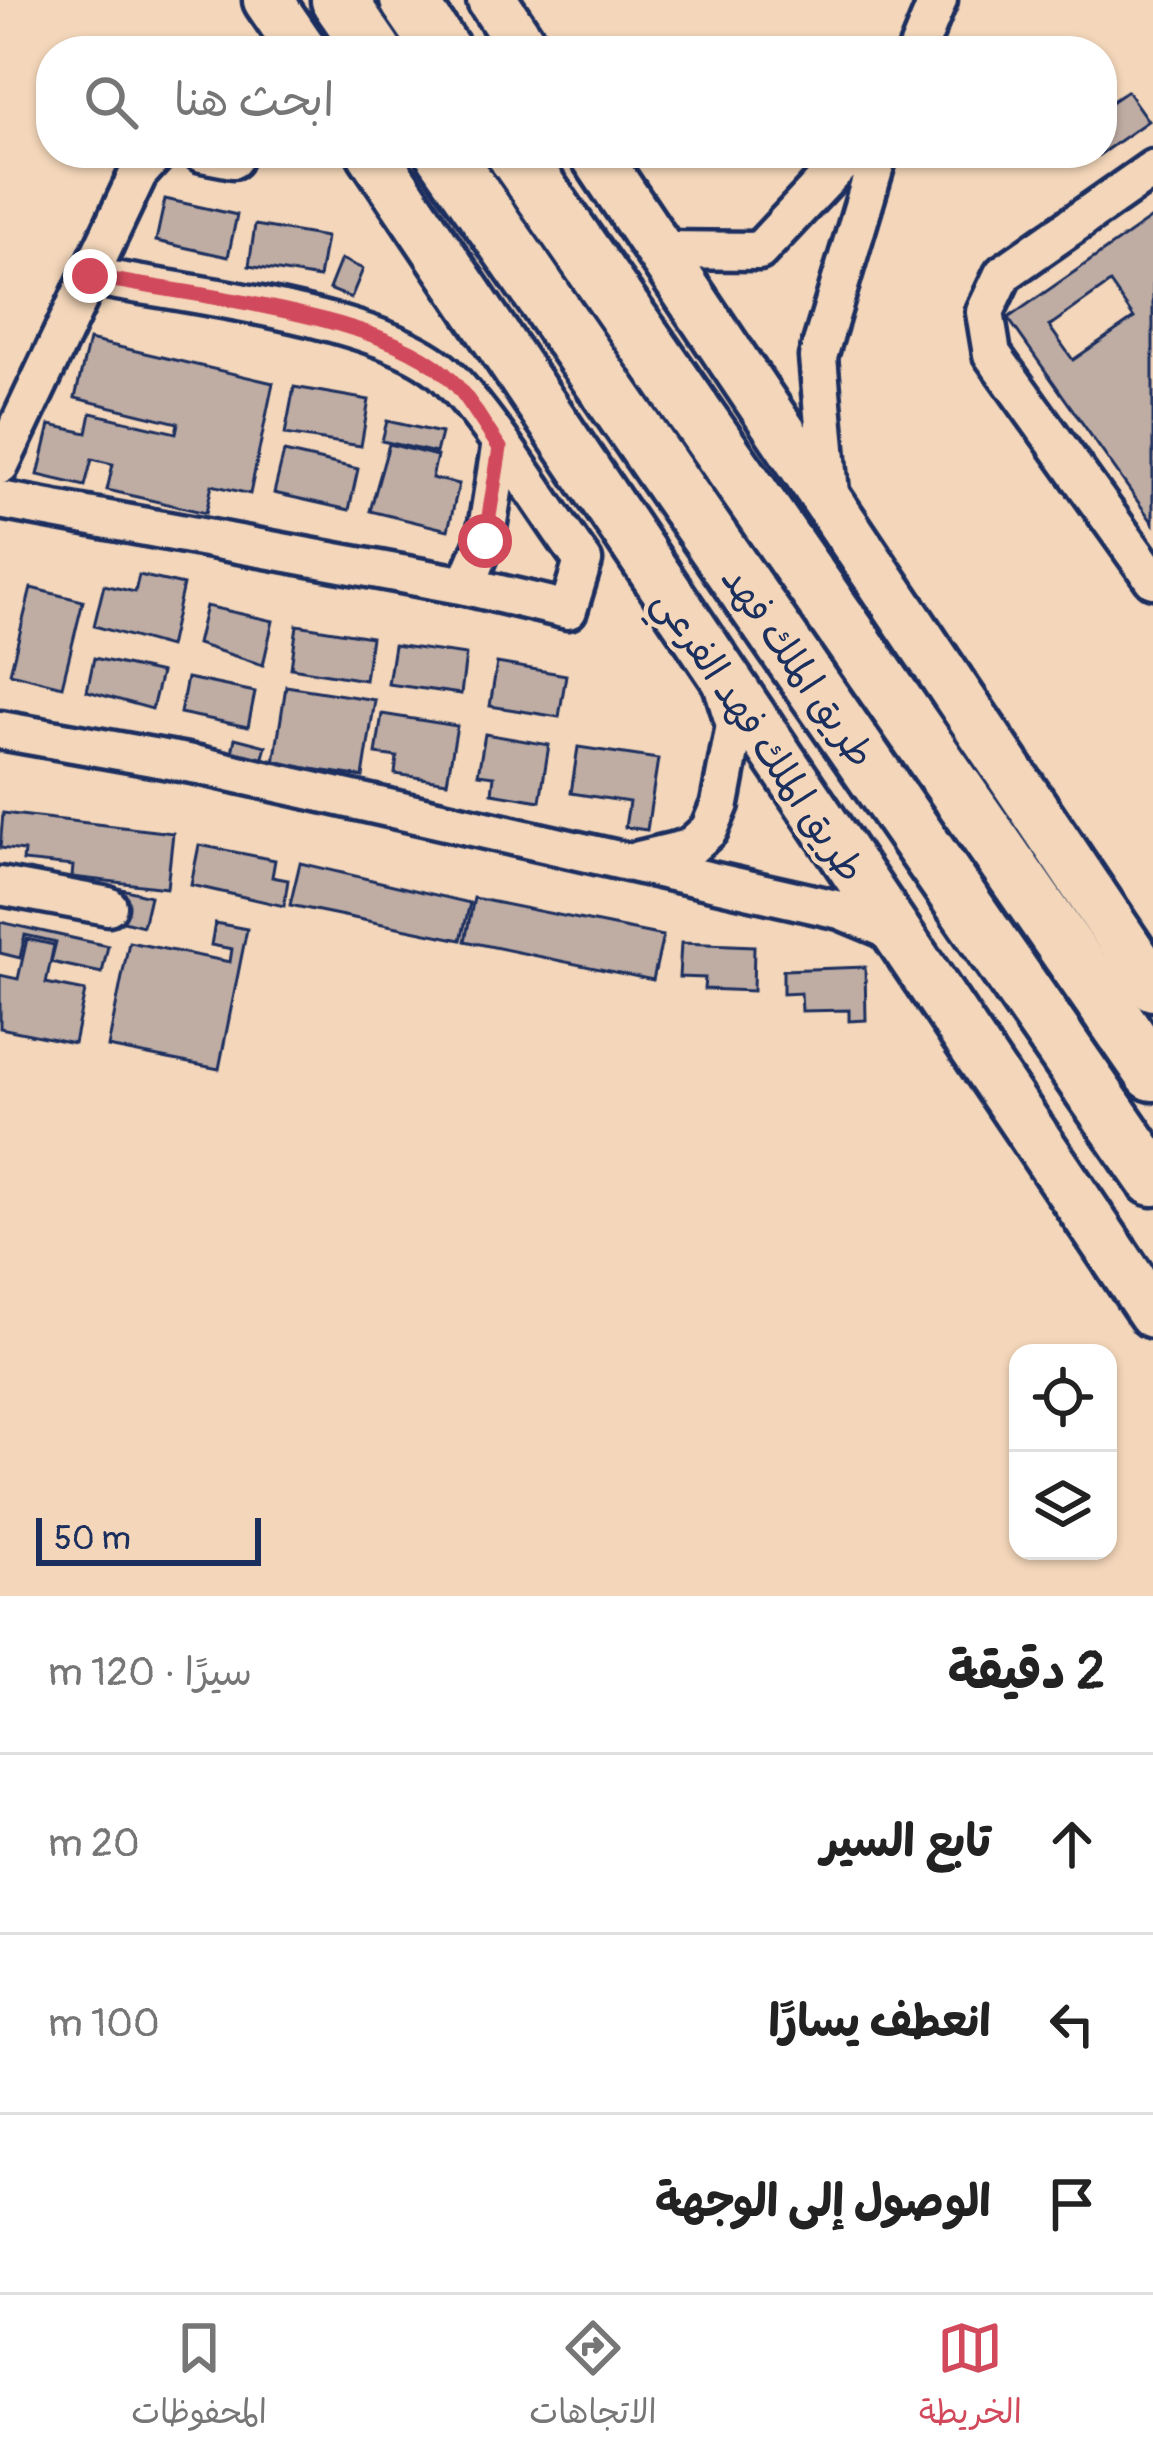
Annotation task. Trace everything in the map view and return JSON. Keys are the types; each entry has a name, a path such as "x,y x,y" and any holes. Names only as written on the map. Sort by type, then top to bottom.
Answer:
{"highway":[{"path":"339,0 364,36"},
{"path":"408,0 433,36"},
{"name":"طريق الملك فهد","path":"454,168 1153,1178"},
{"name":"طريق الملك فهد","path":"524,168 1153,1073"}],"main road":[{"path":"268,0 293,36"},
{"path":"492,0 516,36"},
{"name":"طريق الملك فهد الفرعي","path":"382,168 720,678 1153,1313"},
{"path":"604,168 1153,986"}],"street":[{"path":"923,36 938,0"},
{"path":"0,465 144,168"},
{"path":"658,250 760,251 837,168"},
{"path":"832,508 818,357 875,168"},
{"path":"1153,169 1003,274 985,311 992,354 1153,579"},
{"path":"0,500 466,586 568,610 583,561 446,374 394,343 316,320 90,276"},
{"path":"466,586 485,541 500,448"},
{"path":"629,862 689,848 709,830 720,804 735,725 720,678"},
{"path":"0,730 198,765 629,862 840,910 893,932"},
{"path":"0,886 108,906"}],"building":[{"path":"1127,91 1148,121 1117,143 1117,98"},
{"path":"165,199 237,215 228,257 156,241"},
{"path":"1153,217 1153,523 1008,318","holes":["1110,283 1134,318 1073,360 1049,326"]},
{"path":"255,225 326,237 319,278 249,266"},
{"path":"341,259 363,269 351,298 329,289"},
{"path":"89,340 273,383 250,494 212,485 206,513 107,490 113,464 92,459 85,486 38,475 50,425 87,433 91,413 176,433 178,423 75,398"},
{"path":"294,387 369,400 361,446 285,434"},
{"path":"387,421 441,433 436,453 382,441"},
{"path":"389,444 437,456 432,478 459,484 448,530 370,511"},
{"path":"284,452 358,469 349,510 274,493"},
{"path":"139,575 183,585 169,647 94,626 104,585 135,592"},
{"path":"31,588 83,601 62,686 10,673"},
{"path":"206,606 273,621 263,665 197,644"},
{"path":"297,625 371,637 365,680 291,668"},
{"path":"394,645 466,655 461,694 388,684"},
{"path":"94,658 161,673 152,709 87,691"},
{"path":"497,663 566,675 559,717 490,706"},
{"path":"187,678 255,692 248,727 180,713"},
{"path":"286,686 375,700 363,777 274,763"},
{"path":"382,714 457,726 447,782 395,774 397,757 376,754"},
{"path":"485,734 549,745 540,801 492,793 494,776 478,774"},
{"path":"235,738 266,746 262,761 232,753"},
{"path":"578,747 658,759 647,830 625,827 629,802 571,793"},
{"path":"3,813 173,833 167,888 72,877 73,866 23,861 24,851 0,848"},
{"path":"199,845 275,860 272,877 288,880 284,906 191,885"},
{"path":"300,863 470,903 461,940 290,905"},
{"path":"118,888 150,896 143,926 111,918"},
{"path":"474,898 663,936 653,980 465,941"},
{"path":"0,922 108,946 102,973 51,962 56,942 25,935 20,958 0,953"},
{"path":"215,923 247,929 219,1069 108,1047 129,942 230,962 232,949 211,945"},
{"path":"27,939 54,945 46,983 85,991 74,1043 0,1028 0,975 18,979"},
{"path":"681,943 754,946 753,991 704,989 705,978 679,977"},
{"path":"865,967 866,1020 849,1021 849,1010 802,1011 801,993 783,994 783,970"}],"route":[{"path":"90,276 316,320 394,343 446,374 500,448 485,541"}]}
